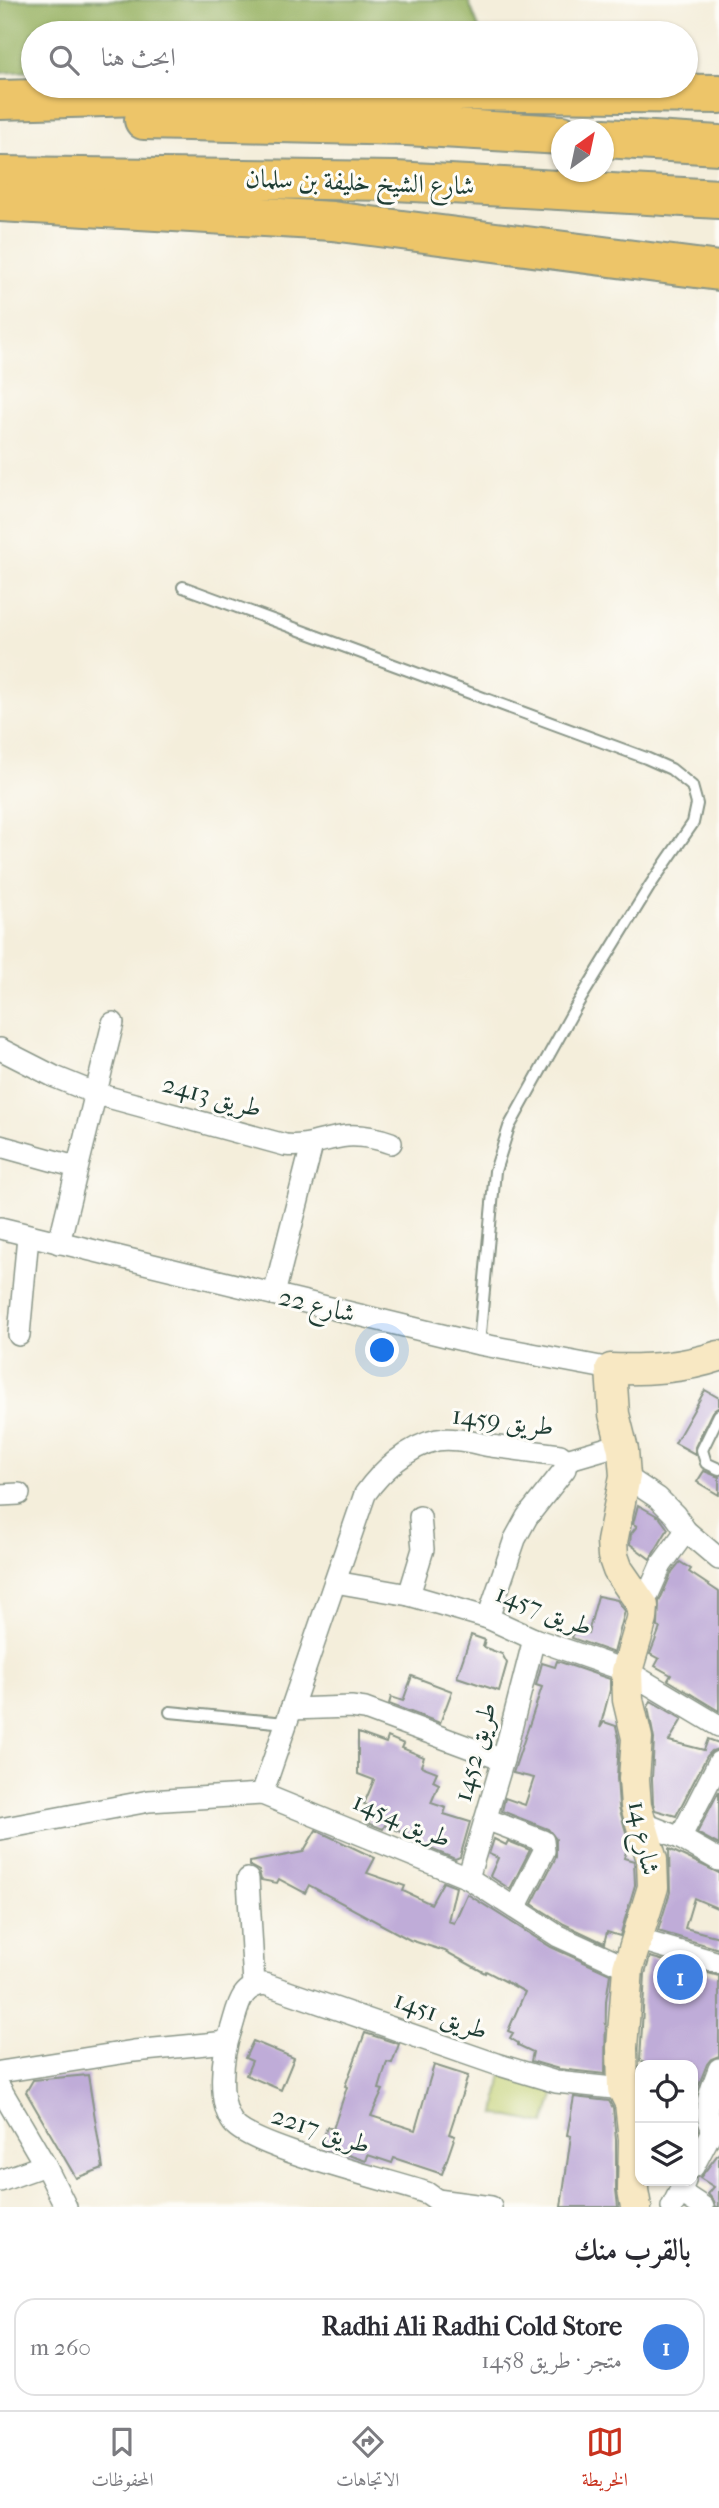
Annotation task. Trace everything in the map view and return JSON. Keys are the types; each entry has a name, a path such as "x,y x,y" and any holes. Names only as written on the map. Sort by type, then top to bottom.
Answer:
{"highway":[{"path":"698,94 719,94"},
{"path":"0,100 69,98"},
{"path":"0,118 407,126 551,134"},
{"path":"614,139 719,145"},
{"name":"شارع الشيخ خليفة بن سلمان","path":"0,176 395,181 719,198"},
{"path":"0,202 332,220 719,271"}],"street":[{"path":"59,1243 113,1023"},
{"name":"طريق 2413","path":"0,1049 55,1077 97,1094 285,1145 313,1145 348,1136 377,1138 391,1143"},
{"path":"275,1294 313,1145"},
{"path":"0,1146 76,1167"},
{"name":"شارع 22","path":"0,1228 480,1344 611,1369 653,1370 719,1356"},
{"path":"19,1335 28,1236"},
{"path":"611,1369 614,1414 625,1476 614,1528 613,1556 618,1570 643,1605"},
{"name":"طريق 1459","path":"262,1794 365,1494 382,1474 416,1448 437,1440 460,1440 560,1455 566,1460 565,1469 527,1517 515,1539 488,1618"},
{"path":"566,1460 621,1444"},
{"path":"625,1476 658,1499 675,1515 686,1531 719,1559"},
{"path":"409,1595 423,1549 420,1517"},
{"path":"643,1605 661,1565 686,1531"},
{"name":"طريق 1457","path":"335,1582 409,1595 488,1618 534,1639 627,1671 719,1726"},
{"name":"شارع 14","path":"635,2118 623,2089 621,2071 628,1968 653,1887 654,1874 640,1822 634,1779 637,1738 628,1700 627,1671 642,1619 643,1605"},
{"name":"طريق 1452","path":"468,1878 503,1760 534,1639"},
{"path":"289,1716 351,1707 365,1709 503,1760"},
{"path":"680,1838 719,1762"},
{"path":"0,1829 149,1801 262,1794"},
{"name":"طريق 1454","path":"262,1794 468,1878 558,1936 628,1968"},
{"name":"طريق 1454","path":"486,1819 543,1841 544,1851 515,1908"},
{"path":"640,1822 680,1838 719,1860"},
{"path":"248,1879 250,1988"},
{"path":"637,1939 719,1963"},
{"name":"طريق 1451","path":"250,1988 265,1984 556,2082 623,2089"},
{"name":"طريق 2217","path":"250,1988 227,2042 222,2102 234,2125 260,2141 415,2189 439,2204 491,2207"},
{"path":"0,2072 134,2051 227,2042"},
{"path":"698,2155 708,2132 706,2107 719,2069"},
{"path":"0,2088 66,2207"},
{"name":"شارع 14","path":"636,2123 633,2190 636,2207"},
{"path":"0,2181 45,2165"},
{"path":"679,2193 703,2207"}],"lane":[{"path":"183,587 646,758 671,769 692,786 697,804 693,822 651,884 575,1008 509,1127 495,1171 480,1344"},
{"path":"719,1415 702,1450 706,1463 719,1469"},
{"path":"170,1712 289,1716"}],"green space":[{"path":"0,0 468,0 476,21 21,21 21,72 0,73"},
{"path":"502,2073 556,2089 545,2124 495,2114"}],"building":[{"path":"705,1390 719,1398 719,1407 712,1412 695,1447 695,1454 675,1443"},
{"path":"704,1471 719,1477 719,1495 697,1482"},
{"path":"638,1505 659,1517 668,1529 650,1559 630,1544 631,1534 637,1526 633,1524"},
{"path":"680,1562 691,1569 689,1572 719,1592 719,1711 668,1680 671,1675 655,1666 659,1659 650,1654 660,1628 659,1602 672,1572"},
{"path":"598,1596 617,1600 625,1611 614,1653 572,1638 575,1629 588,1633"},
{"path":"471,1635 485,1640 483,1647 502,1654 507,1663 499,1691 457,1677"},
{"path":"557,1661 610,1679 610,1690 600,1728 604,1722 616,1726 619,1739 619,1807 629,1843 624,1858 634,1861 635,1885 620,1936 607,1932 604,1943 564,1924 532,1904 556,1857 556,1839 548,1829 502,1811 505,1798 525,1805 534,1778 513,1773 542,1687 536,1685 542,1663 555,1667"},
{"path":"412,1676 452,1691 440,1723 389,1704 391,1697 403,1701"},
{"path":"651,1701 682,1719 669,1741 704,1750 708,1739 719,1743 719,1749 707,1756 676,1816 655,1810 653,1803 654,1739 648,1707"},
{"path":"358,1733 386,1743 388,1737 404,1744 402,1748 424,1757 421,1766 437,1772 433,1781 439,1784 431,1803 446,1808 444,1814 470,1822 460,1857 455,1859 419,1844 418,1839 385,1825 383,1829 368,1823 374,1808 364,1804 374,1780 358,1774"},
{"path":"719,1791 719,1845 697,1833"},
{"path":"316,1830 375,1858 367,1873 405,1886 403,1891 431,1904 443,1882 456,1887 448,1921 454,1923 467,1894 551,1947 610,1974 606,2001 605,2074 559,2069 531,2061 533,2052 518,2045 510,2038 513,2033 508,2031 525,1992 445,1951 410,1940 309,1885 305,1893 279,1879 277,1883 261,1880 259,1871 250,1866 250,1862 303,1852"},
{"path":"494,1839 506,1845 508,1841 530,1850 510,1889 490,1876 498,1858 489,1854"},
{"path":"669,1849 719,1873 719,1909 694,1898 685,1928 719,1937 719,1949 658,1931 670,1892"},
{"path":"650,1957 719,1976 719,2056 707,2064 698,2087 698,2060 640,2060 645,1974"},
{"path":"365,2033 399,2044 392,2063 387,2062 379,2089 383,2090 371,2116 415,2130 434,2065 468,2076 449,2134 455,2136 442,2174 394,2158 392,2163 368,2155 366,2161 321,2146 327,2127 333,2129 347,2087 345,2086"},
{"path":"253,2041 294,2058 281,2090 246,2075 252,2061 245,2058"},
{"path":"88,2075 103,2168 76,2178 26,2092 33,2080"},
{"path":"574,2097 609,2101 613,2108 618,2207 561,2207 571,2136 567,2135"},
{"path":"719,2153 719,2207 716,2207 708,2194 714,2187 700,2178"}],"place":[{"name":"Radhi Ali Radhi Cold Store","path":"680,1977"}]}
